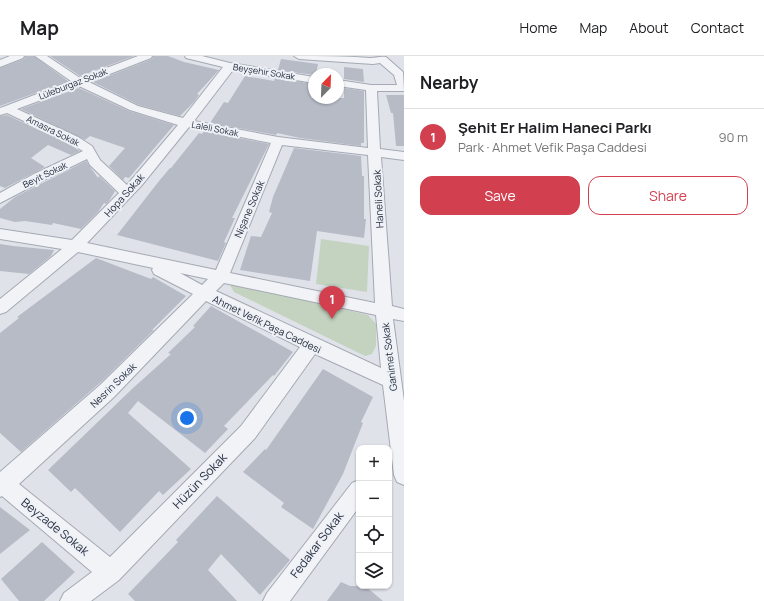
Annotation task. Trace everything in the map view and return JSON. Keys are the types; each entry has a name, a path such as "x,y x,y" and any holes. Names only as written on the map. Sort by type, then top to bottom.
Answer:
{"street":[{"path":"0,64 19,56"},
{"name":"Laleli Sokak","path":"40,56 78,81 134,108 186,123 278,141 404,156"},
{"name":"Lüleburgaz Sokak","path":"3,111 78,81 147,56"},
{"name":"Beyşehir Sokak","path":"190,56 230,66 308,79"},
{"path":"299,56 373,61 384,57 399,74 404,88 371,88 344,84"},
{"path":"256,70 265,58"},
{"name":"Hopa Sokak","path":"0,308 76,246 127,193 186,123 230,66"},
{"name":"Haneli Sokak","path":"371,88 384,311"},
{"name":"Amasra Sokak","path":"3,111 74,140 88,149 95,162 127,193"},
{"name":"Nişane Sokak","path":"221,276 278,141"},
{"name":"Beyit Sokak","path":"0,199 39,177 90,153"},
{"name":"Ahmet Vefik Paşa Caddesi","path":"0,234 76,246 145,262 221,276 404,315"},
{"name":"Ahmet Vefik Paşa Caddesi","path":"145,262 205,294 311,345 391,380"},
{"name":"Nesrin Sokak","path":"1,485 107,391 205,294 221,276"},
{"name":"Ganimet Sokak","path":"384,311 391,380 395,450 404,475"},
{"name":"Hüzün Sokak","path":"72,601 111,572 248,432 311,345"},
{"name":"Beyzade Sokak","path":"1,485 111,572"},
{"name":"Fedakar Sokak","path":"275,601 356,494"}],"green space":[{"path":"321,239 369,246 367,292 316,284"},
{"path":"234,283 368,315 376,324 376,346 372,354 365,356 234,292 230,285"}],"building":[{"path":"25,56 34,56 68,81 0,106 0,68 24,59"},
{"path":"50,56 134,56 80,76"},
{"path":"153,56 168,56 184,62 219,70 197,94 199,95 194,102 180,116 139,105 93,82 152,59"},
{"path":"281,59 318,64 317,68 308,68 308,74 278,70"},
{"path":"344,68 363,69 364,82 344,79"},
{"path":"245,76 274,81 275,78 308,83 308,104 344,104 344,88 364,91 364,143 361,143 361,146 300,138 277,133 276,135 210,123 224,102 228,103"},
{"path":"79,88 129,111 174,125 129,178 125,177 123,180 109,166 125,148 90,136 85,140 21,109"},
{"path":"386,95 404,95 404,146 396,146 393,113 391,113"},
{"path":"7,115 69,144 80,151 71,155 48,145 31,158 45,167 5,188 0,186 0,116"},
{"path":"204,131 269,144 232,218 235,218 224,242 226,243 218,261 117,235 199,133 202,134"},
{"path":"294,148 361,156 362,176 364,176 364,219 366,219 364,238 317,231 310,281 240,270 251,236 261,237 272,213 269,212 273,197"},
{"path":"86,161 98,178 99,176 115,191 109,201 106,204 104,203 98,212 81,229 53,223 52,225 25,221 15,222 0,218 0,209 15,197"},
{"path":"0,244 54,250 51,256 29,274 0,271"},
{"path":"96,258 151,279 153,277 186,296 102,381 21,452 0,433 0,333 19,318 17,317"},
{"path":"211,306 293,352 274,376 273,375 224,426 228,429 205,453 138,401 128,413 191,469 163,495 159,491 120,532 75,488 71,492 48,470 132,389 171,354 168,353 195,327 193,326"},
{"path":"323,369 373,397 361,422 363,423 343,474 313,529 281,507 284,503 243,472 265,449 266,450"},
{"path":"217,496 290,560 260,595 221,554 208,570 237,601 135,601 128,594 178,542 176,540"},
{"path":"0,507 30,530 0,554"},
{"path":"42,542 75,572 44,601 19,601 1,579"},
{"path":"341,582 350,586 356,586 356,589 369,589 383,601 327,601"}],"place":[{"name":"Şehit Er Halim Haneci Parkı","path":"332,319"}]}
